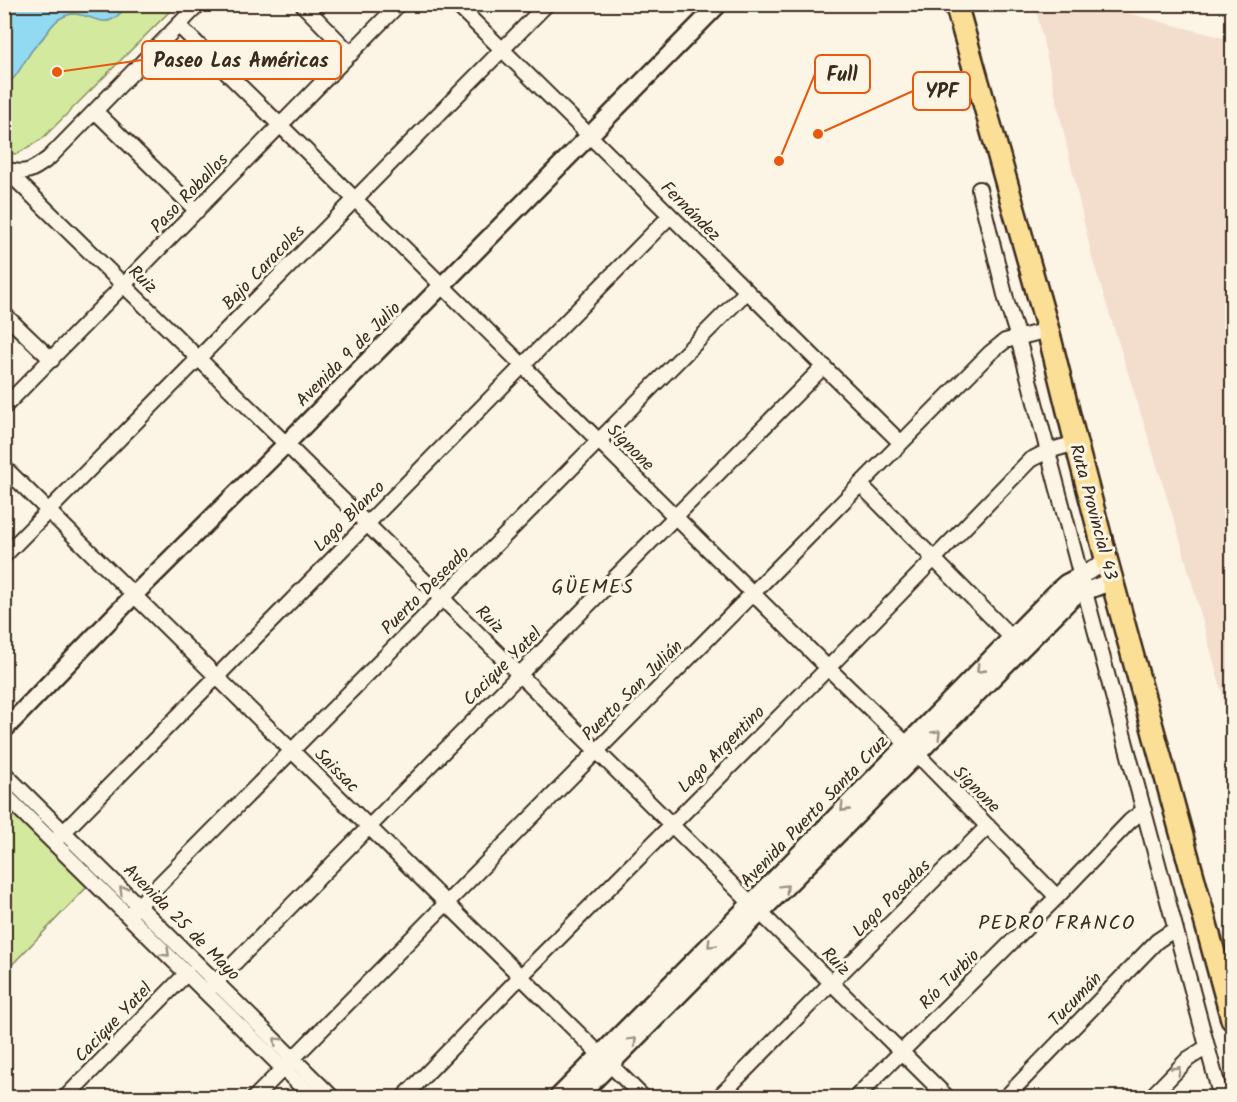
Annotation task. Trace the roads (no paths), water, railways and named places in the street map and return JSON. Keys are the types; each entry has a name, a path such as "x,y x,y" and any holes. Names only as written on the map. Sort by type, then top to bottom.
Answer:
{"main road":[{"name":"Ruta Provincial 43","path":"956,4 1048,330 1110,572 1233,1018"}],"street":[{"path":"5,169 15,172 33,170 49,158 199,4"},
{"path":"302,4 351,54"},
{"name":"Paso Roballos","path":"4,407 399,4"},
{"name":"Fernández","path":"456,4 901,442"},
{"name":"Bajo Caracoles","path":"4,556 547,4"},
{"name":"Avenida 9 de Julio","path":"4,730 719,4"},
{"name":"Signone","path":"178,26 280,124 912,750 1057,897"},
{"path":"94,111 197,212"},
{"name":"Ruiz","path":"5,169 757,907 948,1098"},
{"path":"979,189 1007,303 1221,1098"},
{"name":"Lago Blanco","path":"59,836 670,216"},
{"name":"Puerto Deseado","path":"129,915 747,291"},
{"path":"4,314 51,360"},
{"name":"Puerto San Julián","path":"254,1098 990,353 1005,341 1048,330"},
{"name":"Cacique Yatel","path":"206,992 824,366"},
{"name":"Lago Argentino","path":"403,1098 1030,460 1048,451 1076,443"},
{"name":"Saissac","path":"4,467 644,1098"},
{"path":"860,484 1011,637"},
{"name":"Avenida Puerto Santa Cruz","path":"912,750 1011,637 1057,591 1081,575 1110,572"},
{"name":"Avenida Puerto Santa Cruz","path":"557,1098 605,1060 912,750 1068,602 1110,572"},
{"name":"Avenida 25 de Mayo","path":"4,773 129,915 313,1098"},
{"name":"Avenida 25 de Mayo","path":"4,794 59,836 139,905 333,1098"},
{"name":"Río Turbio","path":"855,1098 1130,821 1144,810"},
{"name":"Lago Posadas","path":"718,1098 988,826"},
{"name":"Tucumán","path":"1005,1098 1157,941 1175,929"},
{"name":"Cacique Yatel","path":"65,1098 187,973"},
{"path":"1150,1098 1188,1059 1207,1047"},
{"name":"Avenida Puerto Santa Cruz","path":"577,1098 605,1060"}],"water":[{"path":"5,4 128,5 111,20 100,21 75,14 59,19 33,49 14,78 5,86"}],"place":[{"name":"Paseo Las Américas","path":"57,72"},
{"name":"YPF","path":"818,134"},
{"name":"Full","path":"779,161"}],"district":[{"name":"GÜEMES","path":"593,586"},
{"name":"PEDRO FRANCO","path":"1057,922"}]}
